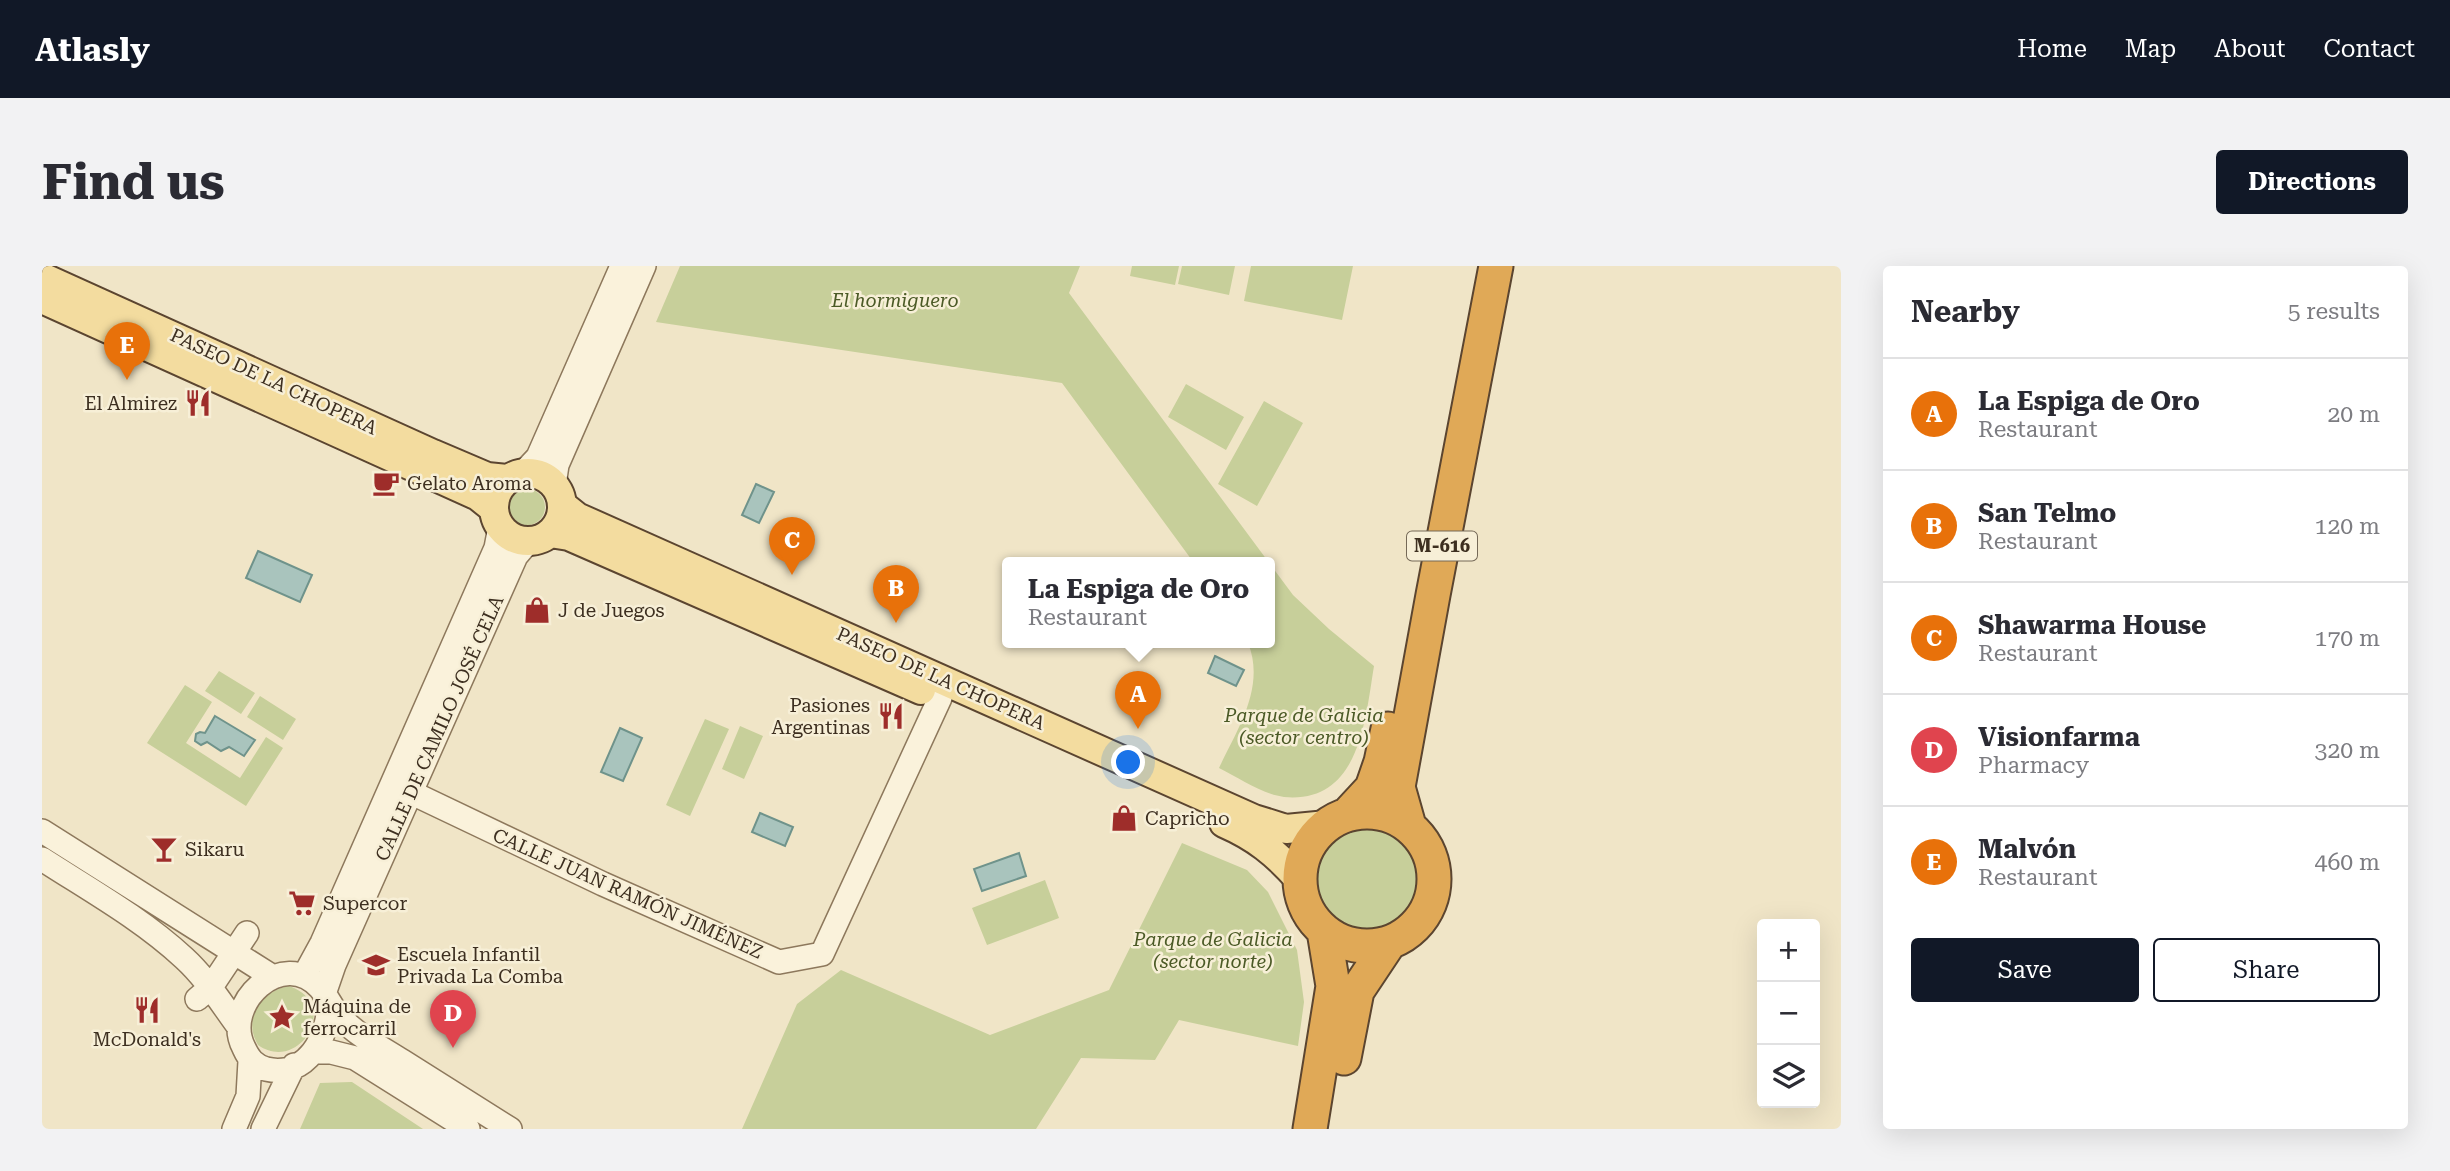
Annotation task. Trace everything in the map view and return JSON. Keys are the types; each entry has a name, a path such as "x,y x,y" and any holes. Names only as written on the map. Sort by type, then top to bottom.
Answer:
{"highway":[{"name":"M-616","path":"1299,879 1303,858 1312,840 1372,788 1381,762 1474,266"},
{"name":"M-616","path":"1331,1129 1357,991 1389,943 1407,933 1421,919 1431,901 1434,880 1432,860 1423,842 1409,826 1398,787 1496,266"},
{"path":"1337,820 1369,812 1390,816 1409,826"},
{"path":"1299,879 1302,899 1311,916 1324,931 1344,943 1366,946 1389,943"},
{"path":"1310,1129 1333,986 1324,931"}],"main road":[{"name":"PASEO DE LA CHOPERA","path":"42,276 486,477 515,476"},
{"name":"PASEO DE LA CHOPERA","path":"42,299 478,496 496,518"},
{"path":"535,474 545,478 558,495 561,516 539,538 507,535 496,518 497,492 515,476 535,474"},
{"name":"PASEO DE LA CHOPERA","path":"558,495 577,517 1254,819 1286,829 1337,820"},
{"name":"PASEO DE LA CHOPERA","path":"539,538 569,536 1244,831 1276,853 1299,879"}],"street":[{"path":"515,476 538,457 622,266"},
{"path":"558,495 557,465 644,266"},
{"name":"CALLE DE CAMILO JOSÉ CELA","path":"304,976 322,943 496,548 496,518"},
{"name":"CALLE DE CAMILO JOSÉ CELA","path":"327,998 334,965 516,556 539,538"},
{"name":"CALLE JUAN RAMÓN JIMÉNEZ","path":"410,792 603,884 779,962 822,954 940,698"},
{"path":"42,831 241,943 273,976"},
{"path":"42,859 132,917 184,958 204,993 238,1026"},
{"path":"204,993 241,943"},
{"path":"234,1129 248,1096 250,1061 242,1045 238,1026 241,1010 256,987 273,976 288,974 304,976 318,986 341,1018 357,1059 468,1129"},
{"path":"250,1061 267,1069 285,1069 314,1052 328,1026 327,998"},
{"path":"314,1052 331,1052 357,1059 510,1129"},
{"path":"263,1129 294,1066"}],"green space":[{"name":"Parque de Galicia (sector centro)","path":"680,266 1080,266 1069,293 1265,557 1190,557 1062,383 656,322"},
{"path":"1132,266 1179,266 1175,285 1130,276"},
{"path":"1182,266 1235,266 1229,295 1178,284"},
{"path":"1251,266 1353,266 1342,320 1244,301"},
{"path":"1186,384 1244,417 1226,450 1168,417"},
{"path":"1264,401 1303,423 1257,506 1218,484"},
{"path":"527,489 539,495 545,507 539,519 527,525 515,519 509,507 515,495"},
{"name":"Parque de Galicia (sector centro)","path":"1275,571 1293,595 1374,666 1362,733 1344,773 1329,787 1309,796 1284,797 1259,789 1219,768 1247,708 1254,676 1250,648 1275,648"},
{"path":"219,671 255,693 241,714 205,691"},
{"path":"185,685 212,702 186,743 240,778 266,737 283,748 246,806 147,743"},
{"path":"260,696 296,719 283,740 247,717"},
{"path":"705,719 729,729 690,816 666,805"},
{"path":"740,726 763,736 744,779 722,769"},
{"path":"1367,825 1388,829 1406,841 1418,859 1422,880 1418,901 1406,919 1388,931 1367,935 1346,931 1328,919 1316,901 1312,880 1316,859 1328,841 1346,829"},
{"name":"Parque de Galicia (sector norte)","path":"1182,843 1247,870 1268,892 1297,950 1304,1002 1298,1046 1179,1020 1155,1060 1081,1058 1036,1129 742,1129 797,1004 841,970 990,1035 1109,990"},
{"path":"1045,880 1059,918 987,945 972,908"},
{"path":"289,986 305,995 312,1007 313,1020 309,1033 300,1044 288,1051 273,1052 258,1045 252,1025 253,1016 257,1007 270,994"},
{"path":"352,1082 423,1129 300,1129 320,1083"}],"water":[{"path":"756,484 774,492 759,523 742,515"},
{"path":"258,551 312,575 300,602 246,578"},
{"path":"1215,656 1244,670 1236,686 1208,673"},
{"path":"215,716 255,740 244,756 229,747 221,751 207,742 201,745 195,741 196,734 205,733"},
{"path":"620,728 642,738 623,781 601,772"},
{"path":"760,813 793,827 785,846 752,832"},
{"path":"1019,853 1026,876 982,891 974,869"}],"place":[{"name":"Malvón","path":"127,380"},
{"name":"El Almirez","path":"198,403"},
{"name":"Gelato Aroma","path":"386,483"},
{"name":"Shawarma House","path":"792,575"},
{"name":"J de Juegos","path":"537,610"},
{"name":"San Telmo","path":"896,623"},
{"name":"Pasiones Argentinas","path":"891,716"},
{"name":"La Espiga de Oro","path":"1138,729"},
{"name":"Capricho","path":"1124,818"},
{"name":"Sikaru","path":"164,849"},
{"name":"Supercor","path":"302,903"},
{"name":"Escuela Infantil Privada La Comba","path":"376,965"},
{"name":"McDonald's","path":"147,1010"},
{"name":"Máquina de ferrocarril","path":"282,1017"},
{"name":"Visionfarma","path":"453,1048"}],"park label":[{"name":"El hormiguero","path":"895,300"}]}
